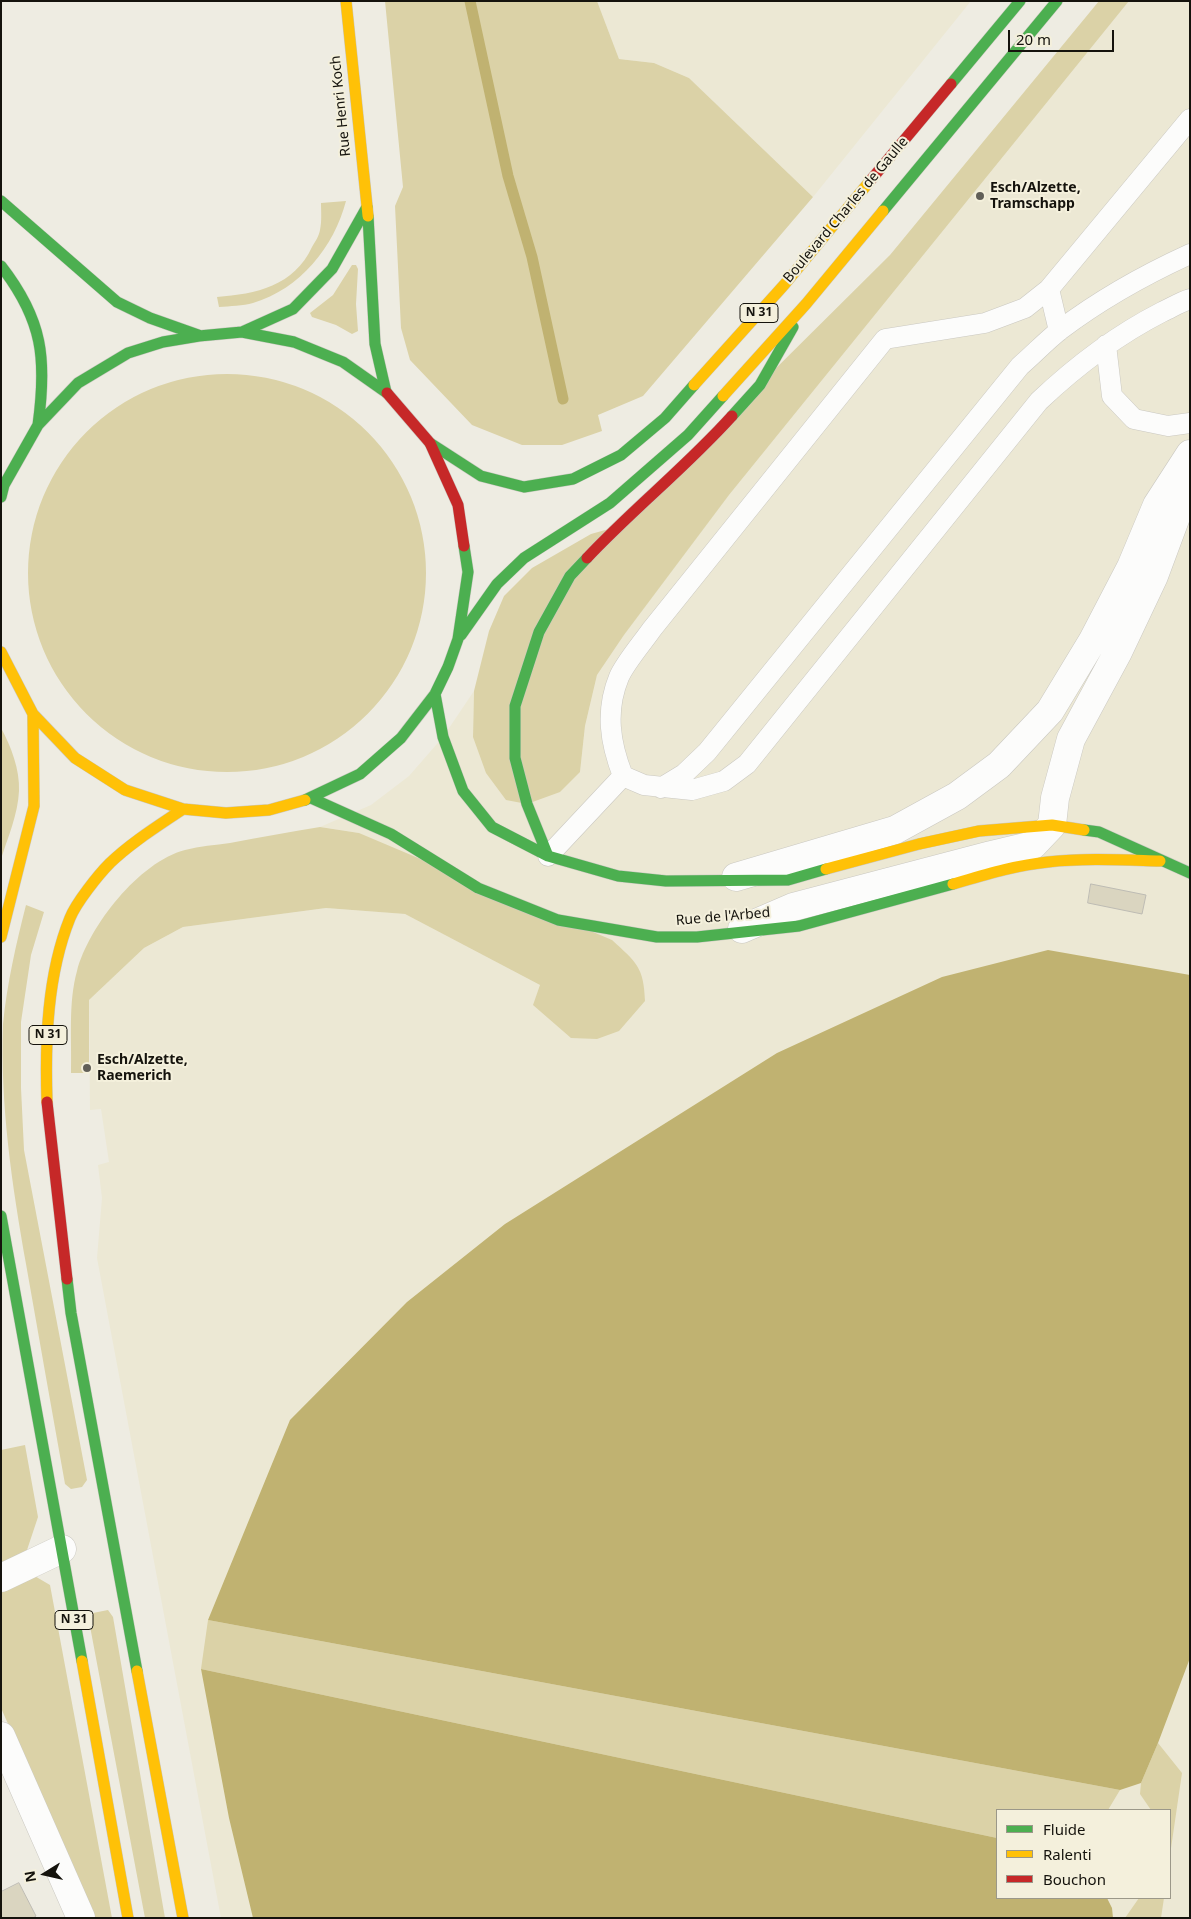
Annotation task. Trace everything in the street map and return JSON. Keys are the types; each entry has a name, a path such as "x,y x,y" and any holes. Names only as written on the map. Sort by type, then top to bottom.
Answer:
{"main road":[{"name":"Rue Henri Koch","path":"346,1 367,207 375,344 386,392"},
{"name":"Boulevard Charles de Gaulle","path":"430,443 481,476 524,487 573,479 620,455 665,418 784,285 1020,1"},
{"name":"Boulevard Charles de Gaulle","path":"458,639 497,584 524,558 610,503 688,436 806,304 1057,1"},
{"path":"1,201 117,302 150,318 199,336"},
{"path":"242,332 293,309 332,269 367,207"},
{"path":"1,266 28,307 42,356 43,389 38,425"},
{"name":"Boulevard Charles de Gaulle","path":"548,856 526,804 515,758 515,706 539,632 570,576 616,527 704,448 760,385 806,304"},
{"path":"1,653 33,714 75,758 126,790 183,809 226,813 269,810 311,798 360,774 402,738 435,694 448,668 458,639 468,572 458,505 430,443 386,392 343,362 294,342 242,332 163,342 128,353 78,383 38,425 2,489"},
{"name":"Rue de l'Arbed","path":"435,694 443,737 463,791 492,827 548,856 618,876 666,881 788,880 919,844 979,831 1052,825 1099,832 1190,873"},
{"path":"1,937 34,806 33,714"},
{"name":"Rue de l'Arbed","path":"311,798 391,834 478,888 558,920 657,937 696,937 799,926 996,872 1046,862 1094,859 1160,861"},
{"name":"N 31","path":"183,809 132,844 109,864 92,883 70,917 58,956 48,1022 48,1101 71,1313 183,1918"},
{"name":"N 31","path":"1,1216 128,1918"}],"street":[{"path":"724,881 895,830 957,796 1000,765 1050,711 1055,703 1098,632 1131,567 1157,505 1190,454"},
{"path":"736,932 793,907 1034,845 1052,825 1055,798 1071,740 1118,652 1154,576 1190,479"},
{"path":"1,1578 62,1549"},
{"path":"1,1736 81,1918"}],"lane":[{"path":"1190,119 1049,289 1025,308 985,323 885,339 652,629 619,676 612,701 610,726 614,752 622,776 644,785 692,790 724,782 747,764 1039,401 1072,370 1106,344 1190,299"},
{"path":"661,788 684,774 707,752 1020,366 1059,331 1102,300 1146,274 1190,254"},
{"path":"1049,289 1059,331"},
{"path":"1106,344 1112,396 1134,419 1168,426 1190,423"},
{"path":"548,856 622,776"}],"shaded area":[{"path":"385,1 597,1 619,59 654,63 689,78 813,197 643,396 598,415 602,431 562,445 522,445 472,425 410,360 401,328 395,206 403,187"},
{"path":"597,1 971,1 813,197 689,78 654,63 619,59"},
{"path":"1099,1 1129,1 729,495 624,635 597,675 585,726 580,772 560,792 527,804 506,800 486,773 473,737 474,691 489,631 504,596 532,568 591,534 616,527 890,255"},
{"path":"1129,1 1190,1 1190,1918 221,1918 97,1258 102,1198 98,1165 109,1162 101,1109 90,1110 89,1000 144,948 183,927 326,908 405,914 540,985 619,1031 359,833 320,827 371,805 409,776 443,737 474,691 473,737 580,772 585,726 597,675 624,635 729,495"},
{"path":"346,201 333,234 324,250 300,277 286,288 253,303 219,307 217,297 232,296 272,286 295,271 304,260 319,234 321,203"},
{"path":"352,265 356,265 358,269 356,304 358,331 352,334 336,325 312,317 310,313 333,295"},
{"path":"227,374 266,378 303,389 321,397 338,408 368,432 392,462 403,479 411,497 422,534 426,573 422,612 411,649 403,667 392,684 368,714 338,738 321,749 303,757 266,768 227,772 188,768 151,757 133,749 116,738 86,714 62,684 51,667 43,649 32,612 28,573 32,534 43,497 51,479 62,462 86,432 116,408 133,397 151,389 188,378"},
{"path":"1,728 14,758 19,791 15,817 1,859"},
{"path":"320,827 359,833 612,940 637,966 643,980 645,1001 619,1031 597,1039 571,1038 533,1005 540,985 405,914 326,908 183,927 144,948 89,1000 89,1073 71,1073 71,1009 77,971 83,953 104,916 134,882 150,868 168,857 185,850"},
{"path":"26,905 44,912 31,955 21,1022 21,1088 24,1150 87,1480 82,1487 71,1489 65,1484 26,1264 16,1205 5,1115 3,1024 12,964"},
{"path":"1048,950 1190,975 1190,1658 1141,1783 1120,1790 208,1620 290,1420 407,1302 505,1224 777,1053 942,977"},
{"path":"25,1445 38,1517 21,1568 50,1585 112,1918 94,1918 1,1708 1,1450"},
{"path":"108,1610 113,1617 165,1918 145,1918 89,1621 93,1613"},
{"path":"208,1620 1120,1790 1109,1809 996,1809 996,1838 201,1669"},
{"path":"201,1669 996,1838 996,1899 1108,1899 1112,1908 1113,1918 253,1918 229,1818"},
{"path":"1158,1743 1182,1773 1171,1848 1171,1809 1150,1809 1140,1794 1141,1783"},
{"path":"1138,1899 1164,1899 1161,1918 1125,1918"}],"building":[{"path":"1091,884 1146,895 1142,914 1088,903"},
{"path":"19,1883 36,1916 33,1918 1,1918 1,1892"}],"waterway":[{"path":"470,1 508,176 532,257 563,399"}],"traffic: fast":[{"path":"951,84 1020,1"},
{"path":"883,211 1057,1"},
{"path":"1,201 117,302 150,318 198,335"},
{"path":"242,332 293,309 332,269 367,207"},
{"path":"368,216 375,344 386,392"},
{"path":"1,266 26,304 39,341 42,380 38,425"},
{"path":"732,416 760,385 793,327"},
{"path":"1,497 4,485 38,425 78,383 128,353 163,342 242,332 294,342 343,362 387,393"},
{"path":"430,443 481,476 524,487 573,479 621,455 665,418 694,385"},
{"path":"461,635 497,584 524,558 610,503 688,435 723,396"},
{"path":"305,800 360,774 401,738 435,694 448,667 458,639 468,572 464,546"},
{"path":"548,856 527,804 515,758 515,706 539,632 570,576 587,558"},
{"path":"435,694 443,737 463,791 492,827 548,856 618,876 666,881 788,880 826,869"},
{"path":"311,798 391,834 478,888 558,920 657,937 697,937 799,926 953,884"},
{"path":"1084,830 1099,832 1190,873"},
{"path":"1,1216 82,1661"},
{"path":"67,1279 71,1313 137,1671"}],"traffic: slow":[{"path":"346,1 368,216"},
{"path":"694,385 784,285 870,181"},
{"path":"723,396 806,304 883,211"},
{"path":"1,652 33,714 75,758 125,790 183,809 226,813 269,810 305,800"},
{"path":"1,937 34,806 33,714"},
{"path":"47,1102 47,1032 49,1009 56,962 70,918 88,889 118,855 183,809"},
{"path":"826,869 919,844 979,831 1052,825 1084,830"},
{"path":"953,884 1036,863 1090,860 1160,861"},
{"path":"82,1661 128,1918"},
{"path":"137,1671 183,1918"}],"traffic: jam":[{"path":"870,181 951,84"},
{"path":"387,393 430,443 458,505 464,546"},
{"path":"587,558 732,416"},
{"path":"47,1102 67,1279"}],"place":[{"name":"Esch/Alzette, Tramschapp","path":"980,196"},
{"name":"Esch/Alzette, Raemerich","path":"87,1068"}]}
